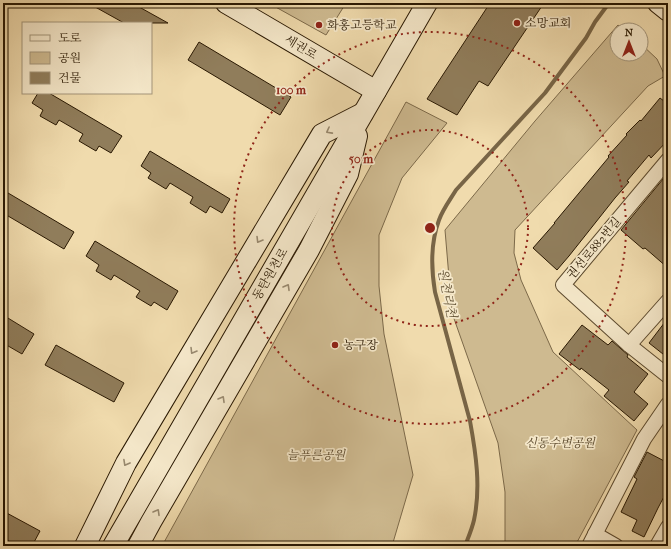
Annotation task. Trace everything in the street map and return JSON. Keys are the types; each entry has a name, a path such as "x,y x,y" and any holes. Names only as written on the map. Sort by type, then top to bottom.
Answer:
{"main road":[{"name":"세권로","path":"226,3 376,91"},
{"name":"동탄원천로","path":"113,546 428,3"},
{"path":"85,546 126,463 322,134 363,113"},
{"path":"138,546 309,250 348,174 363,113"}],"street":[{"name":"권선로882번길","path":"668,160 563,285 630,345 668,376"},
{"path":"630,345 668,300"},
{"path":"616,546 592,540 644,439 668,404"},
{"path":"657,546 668,527"}],"green space":[{"path":"273,3 346,3 326,35 272,5"},
{"name":"신동수변공원","path":"609,35 609,62 649,62 649,52 657,59 665,76 648,86 515,230 514,253 521,280 553,352 637,430 575,546 505,546 505,492 498,443 452,313 445,230 535,121"},
{"name":"늘푸른공원","path":"406,102 447,123 402,178 379,235 379,286 384,334 413,475 392,546 162,546"}],"building":[{"path":"88,3 132,3 168,23 152,22 122,22"},
{"path":"490,3 544,3 488,86 479,81 457,115 427,99"},
{"path":"199,42 291,97 280,115 188,60"},
{"path":"37,94 51,94 122,136 111,153 99,146 96,151 79,141 83,134 59,120 56,125 40,116 43,110 32,103"},
{"path":"660,98 668,104 668,140 651,158 649,155 627,181 629,182 557,270 533,248 627,135 626,134 640,120 641,121"},
{"path":"150,151 230,199 222,213 210,206 206,213 190,203 193,197 170,183 166,189 148,178 151,173 141,166"},
{"path":"668,173 668,268 621,230"},
{"path":"3,190 74,232 64,249 3,213"},
{"path":"95,241 178,291 167,310 154,302 151,306 136,297 140,291 114,275 111,280 96,271 99,265 86,256"},
{"path":"3,315 34,334 22,354 3,343"},
{"path":"668,318 668,358 649,343"},
{"path":"582,325 608,345 612,341 628,355 627,357 648,374 634,392 648,404 634,421 604,396 609,390 581,368 580,370 559,354"},
{"path":"56,345 124,383 114,402 45,365"},
{"path":"647,452 668,463 668,489 644,537 632,531 637,520 621,512 637,479 634,477"},
{"path":"3,511 40,531 32,546 18,546 3,538"}],"waterway":[{"name":"원천리천","path":"465,546 473,523 476,508 476,458 470,421 435,292 432,256 436,229 442,212 456,190 545,93 586,38 595,22 609,3"}],"place":[{"name":"소망교회","path":"517,23"},
{"name":"화홍고등학교","path":"319,25"},
{"name":"농구장","path":"335,345"}]}
